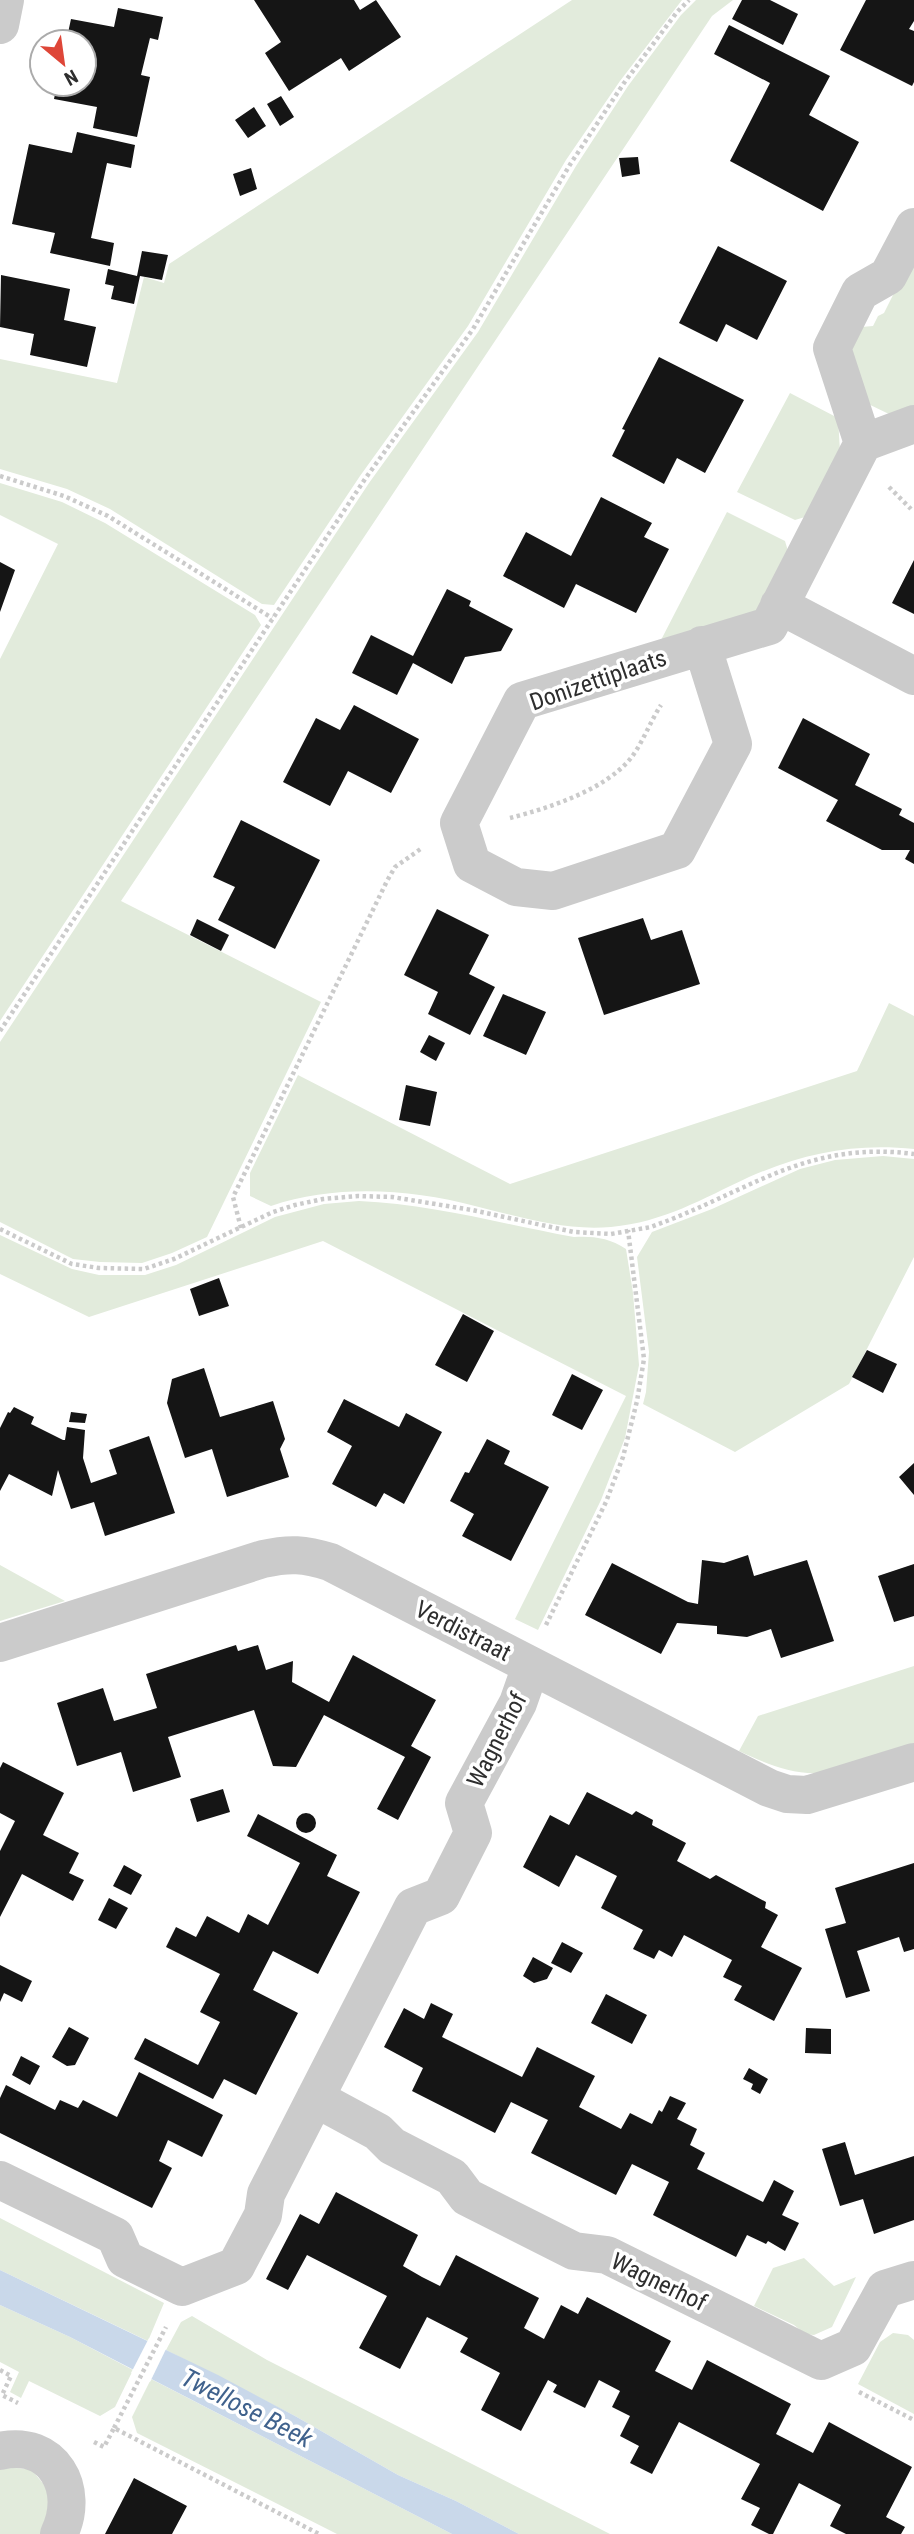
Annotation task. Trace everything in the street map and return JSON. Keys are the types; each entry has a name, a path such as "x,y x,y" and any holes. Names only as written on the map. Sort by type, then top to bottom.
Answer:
{"street":[{"path":"0,25 5,0"},
{"path":"914,227 888,276 860,292 832,348 863,443 914,424"},
{"name":"Donizettiplaats","path":"462,832 459,823 522,701 769,626 863,443"},
{"path":"779,605 914,676"},
{"path":"462,832 472,864 516,887 553,891 677,850 733,744 702,645"},
{"name":"Verdistraat","path":"0,1643 251,1563 287,1554 309,1555 330,1562 769,1788 788,1794 807,1795 914,1762"},
{"name":"Wagnerhof","path":"0,2180 115,2236 125,2259 182,2287 236,2266 263,2215 266,2194 413,1907 441,1896 473,1833 464,1803 518,1703 531,1666"},
{"name":"Wagnerhof","path":"315,2098 378,2132 392,2146 452,2177 467,2197 574,2251 607,2255 821,2361 837,2354"},
{"path":"837,2354 853,2347 885,2289 914,2280"},
{"path":"0,2451 20,2450 38,2454 47,2459 61,2475 68,2495 68,2506 59,2534"}],"path":[{"path":"0,1031 365,479 473,329 571,163 616,95 677,12 689,0"},
{"path":"0,476 64,496 108,516 272,618"},
{"path":"241,1228 233,1197 395,867 419,849 462,832 537,811 616,774 632,757 679,676 702,645"},
{"path":"0,1229 72,1264 99,1268 144,1269 174,1259 295,1205 358,1196 429,1202 574,1232 611,1234 651,1227 797,1164 847,1153 883,1151 914,1154"},
{"path":"531,1666 542,1633 606,1502 635,1414 644,1359 628,1230"},
{"path":"93,2442 104,2447 171,2317"},
{"path":"837,2354 855,2390 914,2420"},
{"path":"0,2370 11,2376 1,2396 24,2406"},
{"path":"114,2428 319,2534"}],"green space":[{"path":"572,0 682,0 620,81 566,160 468,326 360,476 274,605 262,604 110,509 67,489 0,469 0,359 117,383 144,277 164,283 169,264"},
{"path":"696,0 733,0 712,16 121,901 321,1002 207,1237 142,1263 100,1262 73,1259 0,1222 0,1042 369,483 478,332 576,166 628,86 681,15"},
{"path":"914,253 914,407 891,415 862,401 850,349 861,327 873,326 878,316 884,313"},
{"path":"790,393 838,418 840,451 805,517 795,520 737,492"},
{"path":"0,483 62,502 105,523 255,615 261,625 0,1021 0,659 58,544 0,515"},
{"path":"727,512 785,541 788,551 756,612 661,640"},
{"path":"889,1003 914,1016 914,1149 871,1147 810,1156 749,1177 666,1215 611,1227 559,1225 450,1200 399,1193 373,1191 321,1194 271,1206 250,1196 250,1173 298,1075 510,1184 857,1071"},
{"path":"883,1156 914,1159 914,1257 849,1384 735,1452 643,1404 649,1352 637,1257 652,1232 712,1209 800,1169 835,1160"},
{"path":"359,1201 413,1206 574,1237 601,1238 626,1249 639,1365 625,1438 601,1500 538,1630 515,1619 626,1396 323,1241 89,1317 0,1274 0,1235 72,1269 99,1275 145,1275 176,1265 275,1217 324,1204"},
{"path":"0,1565 65,1601 0,1621"},
{"path":"914,1666 914,1743 822,1773 789,1770 739,1751 758,1716"},
{"path":"0,2218 164,2303 148,2341 0,2270"},
{"path":"804,2258 834,2286 856,2277 832,2327 814,2335 805,2334 794,2325 754,2306 773,2268"},
{"path":"0,2305 133,2370 115,2407 100,2416 29,2381 21,2398 10,2392 19,2372 0,2362"},
{"path":"192,2316 267,2360 610,2534 519,2534 398,2475 295,2416 166,2350 181,2322"},
{"path":"893,2333 908,2335 914,2340 914,2414 858,2384 880,2342"},
{"path":"151,2379 452,2534 337,2534 137,2433 132,2417"},
{"path":"0,2467 31,2469 51,2493 43,2534 0,2534"}],"water":[{"name":"Twellose Beek","path":"0,2270 218,2375 398,2475 519,2534 452,2534 70,2337 0,2305"}],"pier":[{"path":"149,2338 167,2347 150,2382 131,2373"}],"building":[{"path":"254,0 354,0 360,10 376,0 401,37 349,71 341,58 289,91 265,53 281,42"},
{"path":"742,0 770,0 798,14 783,45 732,19"},
{"path":"866,0 914,0 914,21 909,29 914,31 912,86 840,50"},
{"path":"118,8 163,17 158,40 150,38 141,75 150,77 137,137 93,128 97,107 54,99 98,98 98,28 69,28 71,19 114,27"},
{"path":"729,25 830,76 809,115 859,142 823,211 730,161 770,83 714,54"},
{"path":"281,96 294,117 280,126 267,104"},
{"path":"254,107 266,126 248,138 235,120"},
{"path":"77,132 135,145 131,168 107,163 91,238 114,243 110,266 50,253 55,233 12,224 29,144 72,153"},
{"path":"638,157 640,174 622,177 619,158"},
{"path":"251,168 257,189 240,196 233,174"},
{"path":"718,246 787,281 757,340 726,324 717,342 679,323"},
{"path":"142,251 168,255 162,280 140,276 134,304 111,299 114,286 105,284 108,269 137,276"},
{"path":"1,275 70,289 64,320 96,327 87,367 30,355 34,334 0,327"},
{"path":"659,357 744,400 705,473 677,458 664,484 612,456 625,430 622,429"},
{"path":"601,497 652,523 644,537 669,549 636,613 576,584 564,608 503,576 526,532 571,556"},
{"path":"914,560 914,614 892,603"},
{"path":"0,562 15,570 0,612"},
{"path":"447,589 471,601 469,606 513,629 501,651 465,657 452,684 413,663 397,695 352,673 371,635 413,656"},
{"path":"354,705 419,739 391,793 348,771 330,806 283,782 316,718 340,730"},
{"path":"803,718 870,754 855,785 902,809 899,815 914,823 914,864 905,859 910,850 882,850 826,821 838,800 778,768"},
{"path":"241,820 320,860 275,949 218,920 235,887 213,877"},
{"path":"437,909 489,935 469,974 495,987 470,1035 428,1014 438,992 404,975"},
{"path":"643,918 651,940 682,930 700,984 604,1015 578,938"},
{"path":"197,919 229,935 221,951 190,935"},
{"path":"503,994 546,1012 526,1055 483,1036"},
{"path":"429,1035 445,1043 436,1061 420,1052"},
{"path":"406,1085 437,1092 430,1126 399,1120"},
{"path":"219,1278 229,1306 199,1316 190,1289"},
{"path":"463,1314 494,1331 467,1382 435,1365"},
{"path":"867,1350 897,1364 883,1393 852,1377"},
{"path":"204,1368 220,1417 273,1401 285,1439 280,1449 289,1477 227,1497 212,1449 185,1458 167,1403 172,1379"},
{"path":"572,1374 603,1390 582,1430 552,1415"},
{"path":"344,1399 399,1427 406,1413 442,1432 404,1504 384,1493 376,1507 332,1484 352,1446 327,1432"},
{"path":"14,1407 34,1417 31,1424 63,1440 67,1427 85,1430 83,1458 91,1483 117,1474 109,1450 149,1436 175,1513 105,1536 94,1502 71,1509 58,1470 52,1496 9,1474 0,1491 0,1428 8,1412"},
{"path":"71,1412 87,1414 85,1423 69,1422"},
{"path":"487,1439 510,1451 504,1464 549,1487 511,1561 462,1536 474,1514 450,1501"},
{"path":"914,1463 914,1495 899,1477"},
{"path":"748,1555 754,1576 807,1560 834,1641 781,1658 771,1629 747,1637 717,1634 717,1626 677,1623 661,1654 585,1615 612,1563 688,1602 698,1604 702,1560 724,1563"},
{"path":"914,1564 914,1616 894,1622 878,1576"},
{"path":"236,1645 238,1651 258,1645 266,1670 293,1661 292,1682 329,1702 353,1655 436,1700 411,1746 431,1757 398,1820 377,1809 405,1757 324,1715 296,1767 273,1766 254,1710 168,1737 181,1777 133,1792 121,1752 77,1766 57,1703 103,1688 114,1721 157,1708 146,1674"},
{"path":"3,1762 64,1793 43,1835 79,1853 69,1873 84,1880 73,1901 22,1874 0,1917 0,1851 15,1821 0,1813 0,1768"},
{"path":"223,1789 230,1812 197,1822 190,1799"},
{"path":"587,1792 632,1815 636,1811 653,1820 652,1825 686,1843 677,1861 710,1879 716,1875 766,1902 765,1908 778,1915 761,1947 802,1968 774,2021 734,2000 742,1986 723,1977 732,1960 684,1935 672,1957 659,1950 654,1959 633,1949 643,1930 601,1908 617,1876 576,1855 559,1887 523,1867 550,1815 569,1825"},
{"path":"302,1813 310,1813 316,1823 310,1833 302,1833 296,1827 296,1819"},
{"path":"258,1814 337,1855 327,1876 360,1892 318,1974 273,1951 253,1990 298,2013 256,2095 224,2079 213,2099 134,2059 145,2038 198,2065 220,2022 200,2012 220,1974 166,1947 176,1927 196,1937 207,1916 239,1933 248,1914 268,1925 300,1863 247,1836"},
{"path":"914,1863 914,1949 904,1952 899,1937 857,1951 870,1991 846,1998 825,1929 846,1923 835,1888"},
{"path":"124,1865 142,1875 131,1895 113,1886"},
{"path":"109,1898 128,1908 116,1929 98,1920"},
{"path":"562,1942 583,1953 571,1973 551,1963"},
{"path":"533,1957 553,1968 547,1979 534,1983 523,1976"},
{"path":"0,1965 32,1981 22,2002 4,1993 0,2002"},
{"path":"606,1994 647,2015 632,2044 591,2023"},
{"path":"431,2003 453,2014 442,2037 522,2077 537,2047 595,2076 579,2107 621,2129 630,2113 652,2124 670,2096 686,2103 677,2119 697,2129 690,2145 705,2153 697,2169 763,2202 774,2180 794,2191 782,2215 799,2223 785,2251 768,2241 766,2244 747,2235 736,2257 653,2215 669,2182 632,2164 616,2195 531,2153 548,2120 511,2102 495,2133 412,2091 423,2068 384,2047 404,2008 424,2019"},
{"path":"69,2027 89,2038 75,2065 67,2066 52,2057"},
{"path":"806,2028 831,2029 831,2054 805,2053"},
{"path":"21,2056 40,2066 30,2085 12,2075"},
{"path":"749,2068 768,2079 760,2094 751,2089 753,2084 743,2079"},
{"path":"139,2072 223,2115 202,2157 168,2140 159,2161 172,2168 152,2208 0,2133 0,2098 6,2085 55,2110 60,2100 78,2108 83,2100 117,2117"},
{"path":"845,2142 855,2175 914,2156 914,2220 874,2234 863,2199 840,2206 822,2149"},
{"path":"336,2192 418,2235 403,2266 422,2277 440,2286 456,2255 539,2298 524,2328 544,2339 561,2305 578,2314 587,2297 671,2341 655,2371 692,2390 707,2360 791,2404 776,2434 813,2453 829,2422 912,2467 886,2517 905,2527 901,2534 846,2534 830,2526 841,2505 799,2483 773,2534 751,2525 760,2508 741,2499 760,2464 679,2422 652,2474 630,2463 639,2446 620,2436 630,2416 612,2407 620,2391 599,2380 585,2408 553,2392 557,2385 548,2380 521,2431 481,2410 500,2373 460,2352 468,2338 427,2317 400,2369 359,2348 387,2296 307,2255 288,2290 266,2279 300,2214 319,2224"},
{"path":"134,2478 187,2506 172,2534 105,2534"}]}
